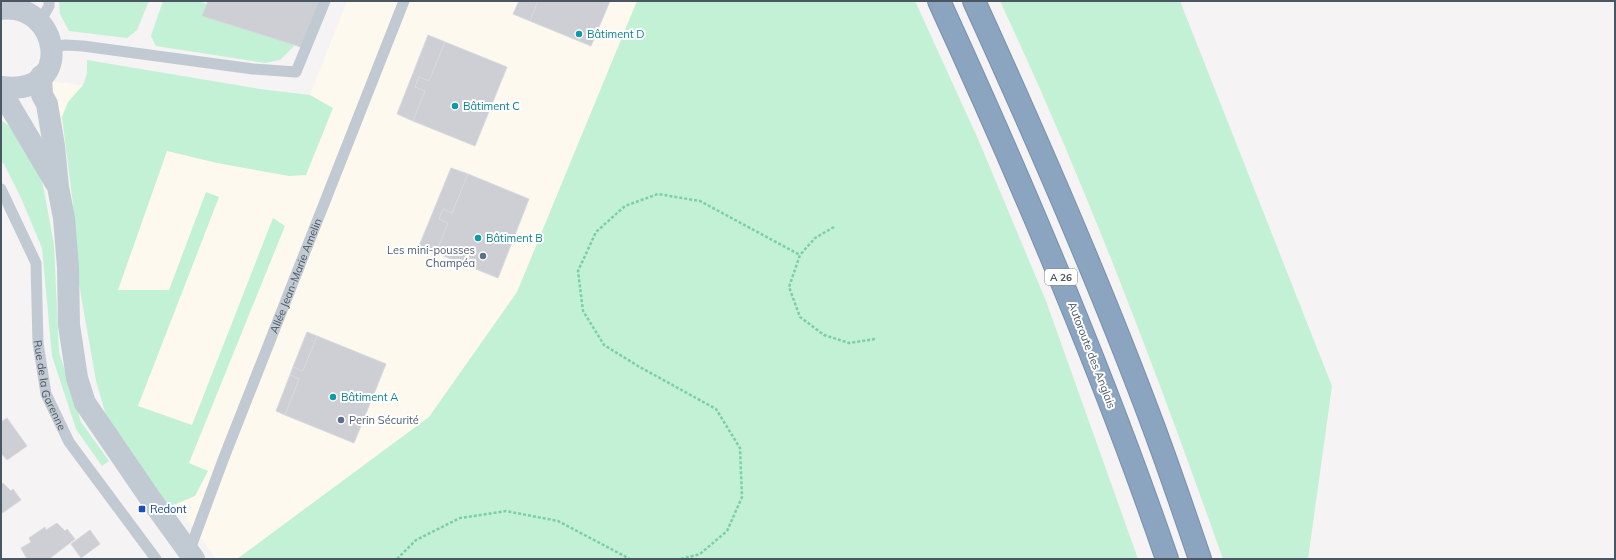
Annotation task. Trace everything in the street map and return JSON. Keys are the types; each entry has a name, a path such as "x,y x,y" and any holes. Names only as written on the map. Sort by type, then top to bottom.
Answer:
{"highway":[{"name":"Autoroute des Anglais","path":"939,1 998,130 1060,275 1136,467 1167,559"},
{"name":"A 26","path":"974,1 1029,122 1083,249 1154,427 1200,559"}],"street":[{"path":"1,87 14,89 29,85 41,76 48,68 52,47 51,37 47,28 45,10 34,14 15,7 6,6"},
{"path":"41,76 42,95 47,104 54,146 58,187 64,218 69,325 78,378 85,403 192,556"},
{"path":"1,91 58,187"}],"lane":[{"path":"52,47 65,45 83,46 253,69 296,72 325,1"},
{"name":"Allée Jean-Marie Amelin","path":"192,556 220,467 404,1"},
{"name":"Rue de la Garenne","path":"1,189 36,263 38,343 46,394 69,442 156,559"}],"path":[{"path":"681,559 700,554 727,531 742,497 740,448 716,409 638,366 604,345 583,311 578,271 596,232 625,206 658,194 700,201 800,255"},
{"path":"834,227 815,238 800,255 789,287 800,317 824,335 849,343 875,339"},
{"path":"397,559 416,540 460,518 506,511 558,521 630,559"}],"shaded area":[{"path":"347,1 637,1 517,292 429,417 237,559 216,559 102,402 94,259 79,165 48,81 303,112"}],"green space":[{"path":"59,1 149,1 137,30 127,38 69,31 60,14"},
{"path":"163,1 198,1 207,4 203,16 295,45 280,60 265,63 156,46 151,36"},
{"path":"637,1 915,1 978,139 1046,301 1138,559 237,559 429,417 517,292"},
{"path":"1000,1 1180,1 1332,386 1308,559 1223,559 1172,418 1118,277 1061,138"},
{"path":"87,60 260,89 310,95 333,108 306,175 289,176 217,163 167,151 118,290 169,290 206,192 219,197 138,406 192,425 273,218 285,226 189,463 208,471 195,496 176,504 166,506 108,422 96,381 79,284 73,204 62,117 68,102 83,85 87,73"},
{"path":"1,120 9,126 32,157 43,185 54,245 59,352 81,422 109,461 102,466 76,429 52,356 42,248 21,198 4,164 1,161"}],"building":[{"path":"208,1 323,1 304,48 202,16"},
{"path":"519,1 538,1 530,21 513,14"},
{"name":"Bâtiment D","path":"538,1 610,1 591,46 530,21"},
{"path":"428,35 445,42 429,81 419,77 415,87 425,91 413,121 397,114"},
{"name":"Bâtiment C","path":"445,42 507,67 475,146 413,121 425,91 415,87 419,77 429,81"},
{"path":"451,168 468,174 452,213 443,209 439,219 448,223 436,253 419,246"},
{"name":"Bâtiment B","path":"468,174 529,199 498,278 436,253 448,223 439,219 443,209 452,213"},
{"path":"307,332 317,336 303,371 293,367"},
{"name":"Bâtiment A","path":"317,336 386,364 354,443 285,415 299,379 290,375 293,367 303,371"},
{"path":"290,375 299,379 285,415 276,411"},
{"path":"7,418 27,446 7,460 1,453 1,422"},
{"path":"3,483 11,491 13,489 21,500 1,514 1,485"},
{"path":"57,523 65,531 67,529 75,539 49,559 27,559 21,548 31,542 29,538 45,527 46,530"},
{"path":"90,530 100,544 81,558 71,544"}],"place":[{"name":"Bâtiment D","path":"579,34"},
{"name":"Bâtiment C","path":"455,106"},
{"name":"Bâtiment B","path":"478,238"},
{"name":"Les mini-pousses Champéa","path":"483,256"},
{"name":"Bâtiment A","path":"333,397"},
{"name":"Perin Sécurité","path":"341,420"},
{"name":"Redont","path":"142,509"}]}
